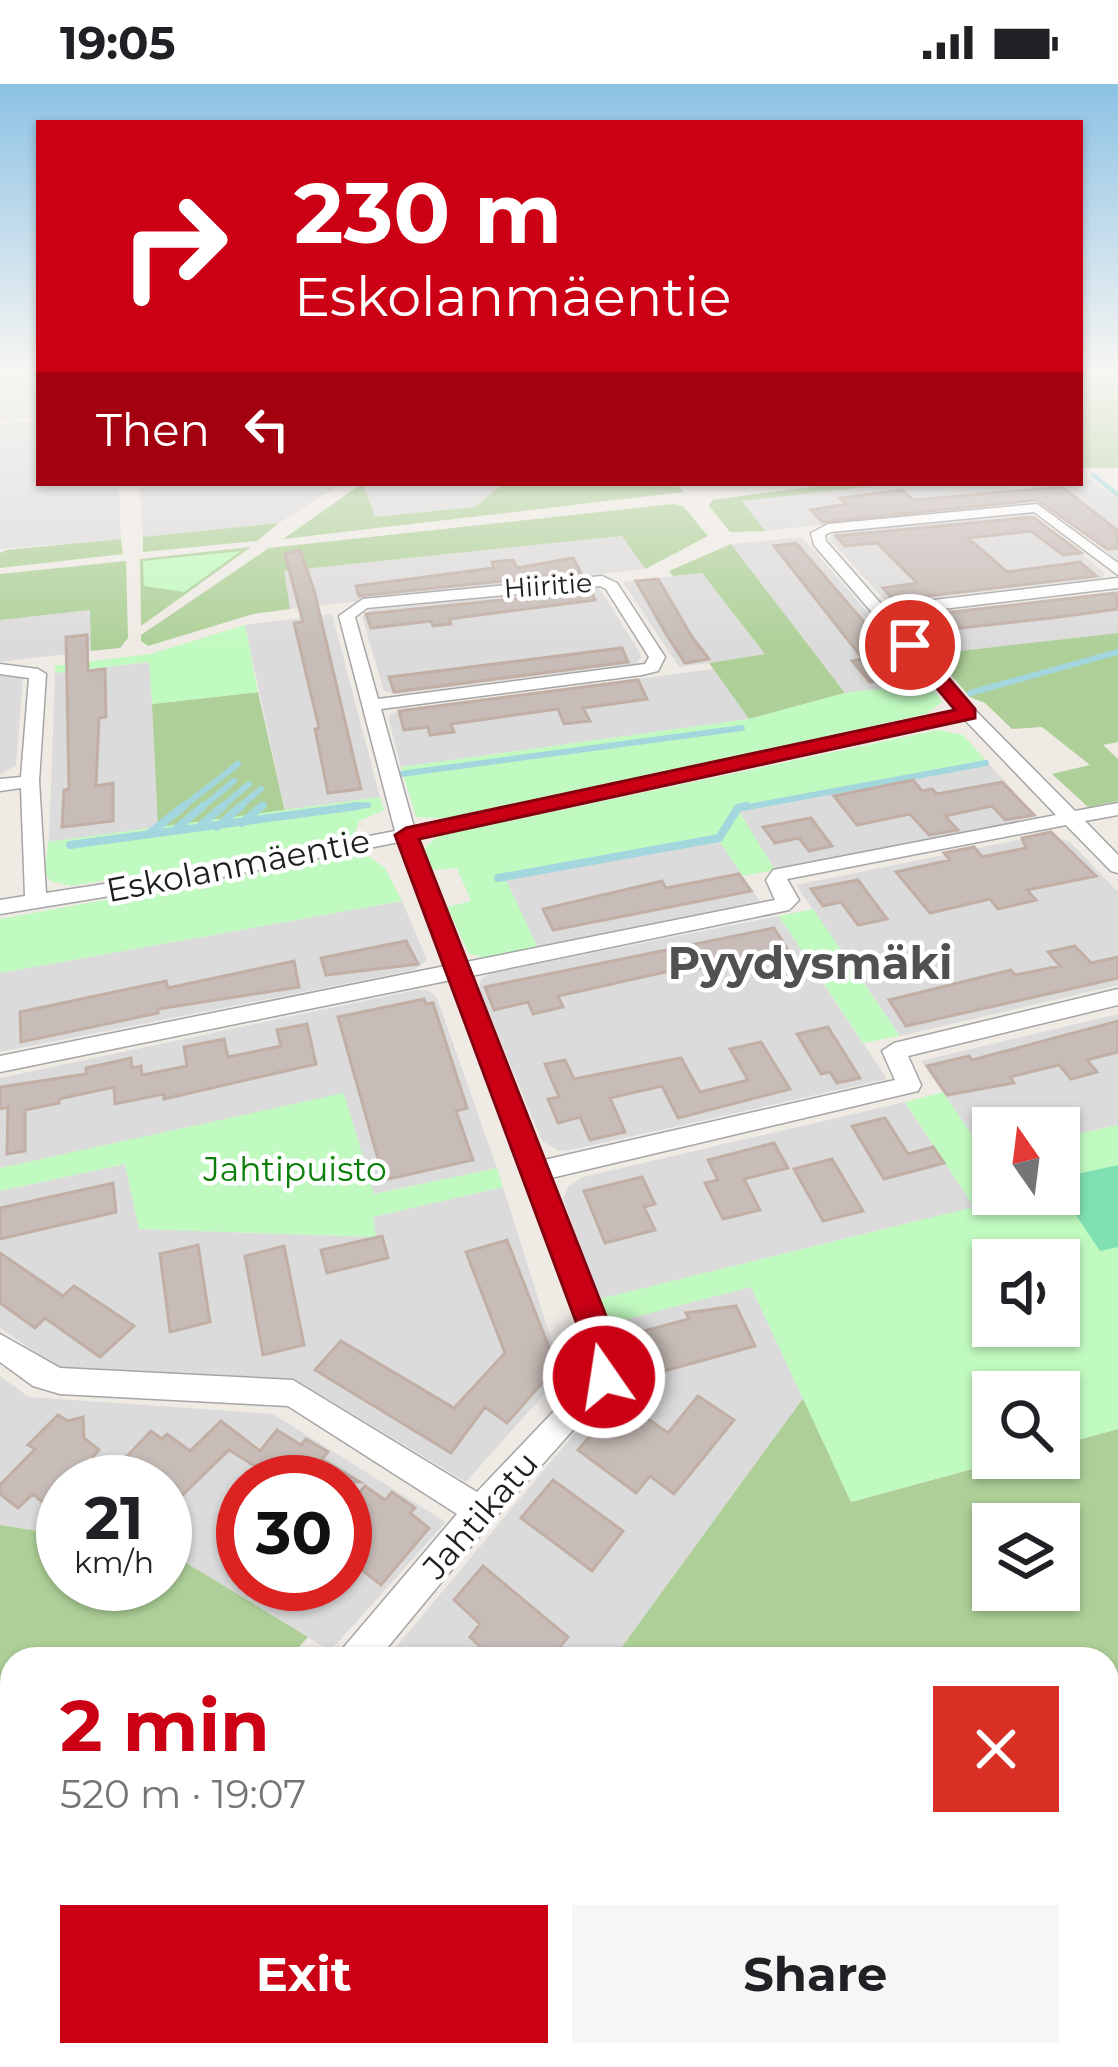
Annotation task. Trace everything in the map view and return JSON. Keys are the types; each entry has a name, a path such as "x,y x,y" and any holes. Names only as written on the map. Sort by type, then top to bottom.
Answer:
{"street":[{"path":"1118,570 1037,508 818,532 819,542 968,713 1118,867"},
{"name":"Hiiritie","path":"372,705 642,670 652,667 657,657 612,586 602,581 364,604 347,616 406,835"},
{"path":"881,610 1118,583"},
{"path":"0,670 38,674 30,782 36,901"},
{"name":"Eskolanmäentie","path":"0,907 207,874 406,835 968,713"},
{"path":"0,785 30,782"},
{"path":"0,1064 782,905 789,900 776,880 780,874 1118,809"},
{"name":"Jahtikatu","path":"366,1647 480,1511 604,1377 608,1362 406,835"},
{"path":"535,1172 909,1085 894,1051 1118,997"},
{"path":"0,1346 44,1377 60,1381 293,1393 480,1511"}],"shaded area":[{"path":"0,463 36,463 36,486 119,486 121,539 0,549"},
{"path":"1090,479 1118,499 1118,561 1027,486 1083,486 1083,480"},
{"path":"139,486 338,486 279,523 143,537"},
{"path":"364,486 501,486 474,507 375,517"},
{"path":"874,486 1011,486 1032,502 765,531 741,501"},
{"path":"1028,512 1105,573 1102,578 896,602 883,598 829,539 834,533"},
{"path":"623,536 645,569 290,609 283,571"},
{"path":"802,537 929,683 845,693 731,544"},
{"path":"702,573 766,655 679,667 623,582"},
{"path":"589,586 600,589 642,657 635,664 397,694 384,691 362,617 370,610"},
{"path":"1118,592 1118,633 933,654 903,620 907,615"},
{"path":"91,610 91,651 0,662 0,620"},
{"path":"332,614 380,797 285,812 245,625"},
{"path":"150,662 158,828 49,842 55,673"},
{"path":"713,669 749,719 401,767 389,721 390,714 404,710"},
{"path":"0,675 23,677 16,765 0,775"},
{"path":"989,764 1037,817 775,870 738,811"},
{"path":"1047,834 1070,842 1118,892 1118,985 900,1036 796,885"},
{"path":"718,839 762,904 538,948 504,879"},
{"path":"402,901 427,960 414,970 0,1052 0,973"},
{"path":"779,916 887,1079 571,1150 559,1151 542,1141 479,989 481,980 490,973"},
{"path":"429,991 437,998 497,1168 373,1194 343,1094 0,1168 0,1078"},
{"path":"1118,1014 1118,1125 1080,1133 1080,1107 972,1107 972,1135 921,1061"},
{"path":"905,1102 972,1208 599,1299 563,1198 568,1187 583,1177"},
{"path":"126,1164 140,1229 375,1237 372,1217 503,1187 562,1374 466,1482 296,1380 58,1368 0,1328 0,1191"},
{"path":"751,1287 804,1397 622,1647 396,1647 625,1373 608,1324"},
{"path":"0,1376 29,1397 273,1414 339,1455 216,1455 216,1581 192,1567 192,1455 36,1455 36,1531 0,1525"},
{"path":"372,1476 446,1522 372,1604"},
{"path":"265,1611 366,1611 334,1647 323,1647"}],"green space":[{"path":"1083,463 1118,463 1118,468 1083,468"},
{"path":"359,486 364,486 375,517 474,507 501,486 678,486 684,492 283,539"},
{"path":"816,486 874,486 742,501 765,531 730,532 709,506 712,500"},
{"path":"683,506 708,536 645,569 622,536 284,571 290,609 253,614 148,646 141,641 141,635 269,548"},
{"path":"279,523 257,541 143,552 143,537"},
{"path":"121,539 123,554 0,568 0,553 6,550"},
{"path":"731,544 845,693 749,719 709,663 765,654 702,573 673,576 669,571"},
{"path":"251,547 141,626 140,559"},
{"path":"241,551 184,592 144,586 143,561"},
{"path":"126,561 128,638 120,648 91,651 90,610 0,620 0,574"},
{"path":"245,625 258,692 152,704 149,662 55,673 55,666 150,654"},
{"path":"1118,633 1118,742 1103,745 1118,759 1118,801 1088,807 1052,774 1090,765 1042,727 1012,729 985,703 970,697 933,654"},
{"path":"929,683 942,702 926,714 457,819 416,817 401,767 749,719 845,693"},
{"path":"258,692 285,812 158,828 152,704"},
{"path":"938,730 963,735 989,764 739,811 775,870 743,876 718,839 505,878 538,948 487,958 469,954 447,907 471,901 457,868 432,870 424,849 438,836"},
{"path":"380,797 384,810 359,821 354,837 72,886 50,881 45,871 48,842"},
{"path":"364,853 385,868 402,901 0,973 0,919"},
{"path":"813,909 900,1036 863,1043 779,916"},
{"path":"943,1092 972,1135 972,1204 905,1102"},
{"name":"Jahtipuisto","path":"344,1093 374,1194 497,1168 503,1187 373,1217 376,1237 139,1229 125,1164 0,1191 0,1168"},
{"path":"1118,1125 1118,1429 1080,1439 1080,1371 972,1371 972,1469 851,1502 751,1287 608,1324 599,1299 972,1207 972,1215 1080,1215 1080,1133"},
{"path":"1118,1165 1118,1247 1100,1251 1076,1215 1080,1215 1080,1173"},
{"path":"804,1397 851,1502 972,1469 972,1479 1080,1479 1080,1439 1118,1429 1118,1647 622,1647"},
{"path":"0,1525 36,1531 36,1611 192,1611 192,1566 216,1581 216,1611 265,1611 308,1637 299,1647 0,1647"}],"building":[{"path":"1062,487 1118,531 1118,548 1107,549 1037,500 822,522 811,510 846,504 840,498 902,490 914,500"},
{"path":"1033,517 1081,553 1063,555 1031,531 968,538 1007,572 1080,562 1096,576 894,600 883,588 917,583 877,543 845,546 836,536"},
{"path":"796,543 901,665 885,667 894,678 870,682 852,661 863,659 774,546"},
{"path":"300,550 314,590 361,789 328,793 315,729 319,728 294,623 303,622 285,554"},
{"path":"573,558 581,573 359,596 356,586 494,568 492,562 513,560 517,568"},
{"path":"658,579 709,659 685,663 666,634 636,581"},
{"path":"591,591 595,600 449,619 451,624 433,626 431,621 371,628 366,614"},
{"path":"1116,593 1118,609 1051,618 924,632 910,617"},
{"path":"87,635 88,671 105,669 106,717 99,718 96,786 113,783 113,821 62,827 64,790 69,789 66,637"},
{"path":"622,648 628,662 394,692 389,677"},
{"path":"638,680 647,699 583,708 590,721 564,724 558,709 451,724 454,732 430,735 428,727 404,730 399,711"},
{"path":"913,780 922,791 932,789 937,794 1002,782 1034,815 1005,820 992,806 945,816 958,830 929,835 910,814 857,825 834,796"},
{"path":"811,818 832,846 809,851 799,838 775,843 763,827"},
{"path":"1051,832 1096,876 1027,890 1036,900 998,909 990,899 930,913 896,872 950,860 944,853 974,847 982,857 1026,848 1022,838"},
{"path":"739,874 751,891 553,930 543,909 662,881 666,888"},
{"path":"858,880 887,919 858,925 841,902 823,906 811,889"},
{"path":"774,928 788,950 753,957 759,966 735,971 729,962 694,970 692,966 558,996 563,1007 533,1014 528,1002 494,1010 485,987"},
{"path":"406,941 418,964 326,975 321,958"},
{"path":"1075,946 1091,963 1118,957 1118,978 906,1026 889,1000 1011,970 1015,975 1060,966 1048,952"},
{"path":"294,961 299,987 158,1009 158,1013 21,1042 20,1012 166,981 168,988"},
{"path":"424,999 426,1004 433,1003 467,1108 456,1111 473,1160 384,1180 338,1017"},
{"path":"1118,1021 1118,1052 1087,1060 1097,1072 1071,1079 1059,1065 1010,1077 1014,1083 947,1095 927,1066 969,1056 972,1060"},
{"path":"307,1024 316,1064 164,1099 164,1094 115,1104 114,1087 59,1099 59,1103 25,1110 25,1151 7,1154 8,1107 0,1109 0,1087 86,1074 86,1068 131,1058 132,1068 141,1066 142,1075 187,1066 184,1047 224,1039 228,1057 281,1046 277,1030"},
{"path":"828,1027 860,1078 837,1083 830,1072 821,1074 797,1034"},
{"path":"761,1042 790,1089 678,1118 662,1086 610,1098 625,1132 590,1140 580,1117 558,1123 548,1099 559,1097 545,1064 565,1060 574,1079 681,1058 700,1092 748,1080 730,1049"},
{"path":"885,1118 908,1154 933,1147 944,1163 884,1179 852,1126"},
{"path":"774,1143 788,1168 744,1179 760,1210 723,1219 705,1183 718,1180 708,1160"},
{"path":"832,1159 863,1211 823,1221 794,1169"},
{"path":"642,1177 655,1204 644,1207 655,1230 605,1243 584,1191"},
{"path":"113,1183 116,1212 0,1239 0,1208"},
{"path":"382,1236 388,1258 327,1273 321,1250"},
{"path":"507,1240 551,1353 548,1376 507,1423 485,1407 451,1453 315,1370 341,1341 454,1408 505,1353 466,1252"},
{"path":"198,1245 210,1322 170,1332 160,1254"},
{"path":"284,1246 304,1345 263,1355 245,1256"},
{"path":"0,1253 63,1296 74,1286 134,1326 100,1357 45,1318 35,1328 0,1303"},
{"path":"736,1306 755,1346 646,1376 629,1335 689,1319 686,1313"},
{"path":"698,1396 734,1420 674,1494 650,1476 636,1493 578,1450 604,1420 617,1429 634,1409 668,1433"},
{"path":"58,1415 68,1421 83,1417 84,1438 99,1450 95,1455 36,1455 36,1497 33,1494 18,1508 0,1494 0,1485 35,1449 28,1445"},
{"path":"221,1421 260,1451 277,1430 301,1445 306,1439 328,1452 237,1455 229,1450 216,1455 216,1463 192,1486 192,1455 128,1455 151,1431 162,1439 167,1434 190,1451"},
{"path":"553,1480 623,1531 592,1571 521,1518"},
{"path":"372,1491 385,1500 392,1492 415,1508 410,1513 429,1528 381,1585 372,1578"},
{"path":"483,1566 568,1637 560,1647 480,1647 470,1637 480,1624 454,1600"}],"waterway":[{"path":"1093,475 1118,495"},
{"path":"970,693 1118,652"},
{"path":"401,774 742,728"},
{"path":"737,809 986,763"},
{"path":"180,809 238,764"},
{"path":"200,809 234,781"},
{"path":"219,809 249,784"},
{"path":"237,809 261,789"},
{"path":"259,809 264,805"},
{"path":"343,808 368,805"},
{"path":"150,833 184,806"},
{"path":"175,830 203,806"},
{"path":"200,826 223,806"},
{"path":"220,825 241,806"},
{"path":"244,821 262,806"},
{"path":"343,808 358,806"},
{"path":"737,809 747,806"},
{"path":"244,821 343,808"},
{"path":"335,809 343,808"},
{"path":"498,878 719,838 737,809"},
{"path":"220,825 244,821"},
{"path":"70,845 220,825"}],"district":[{"name":"Pyydysmäki","path":"810,963"}],"route":[{"path":"604,1377 608,1362 406,835 968,713 910,645"}]}
